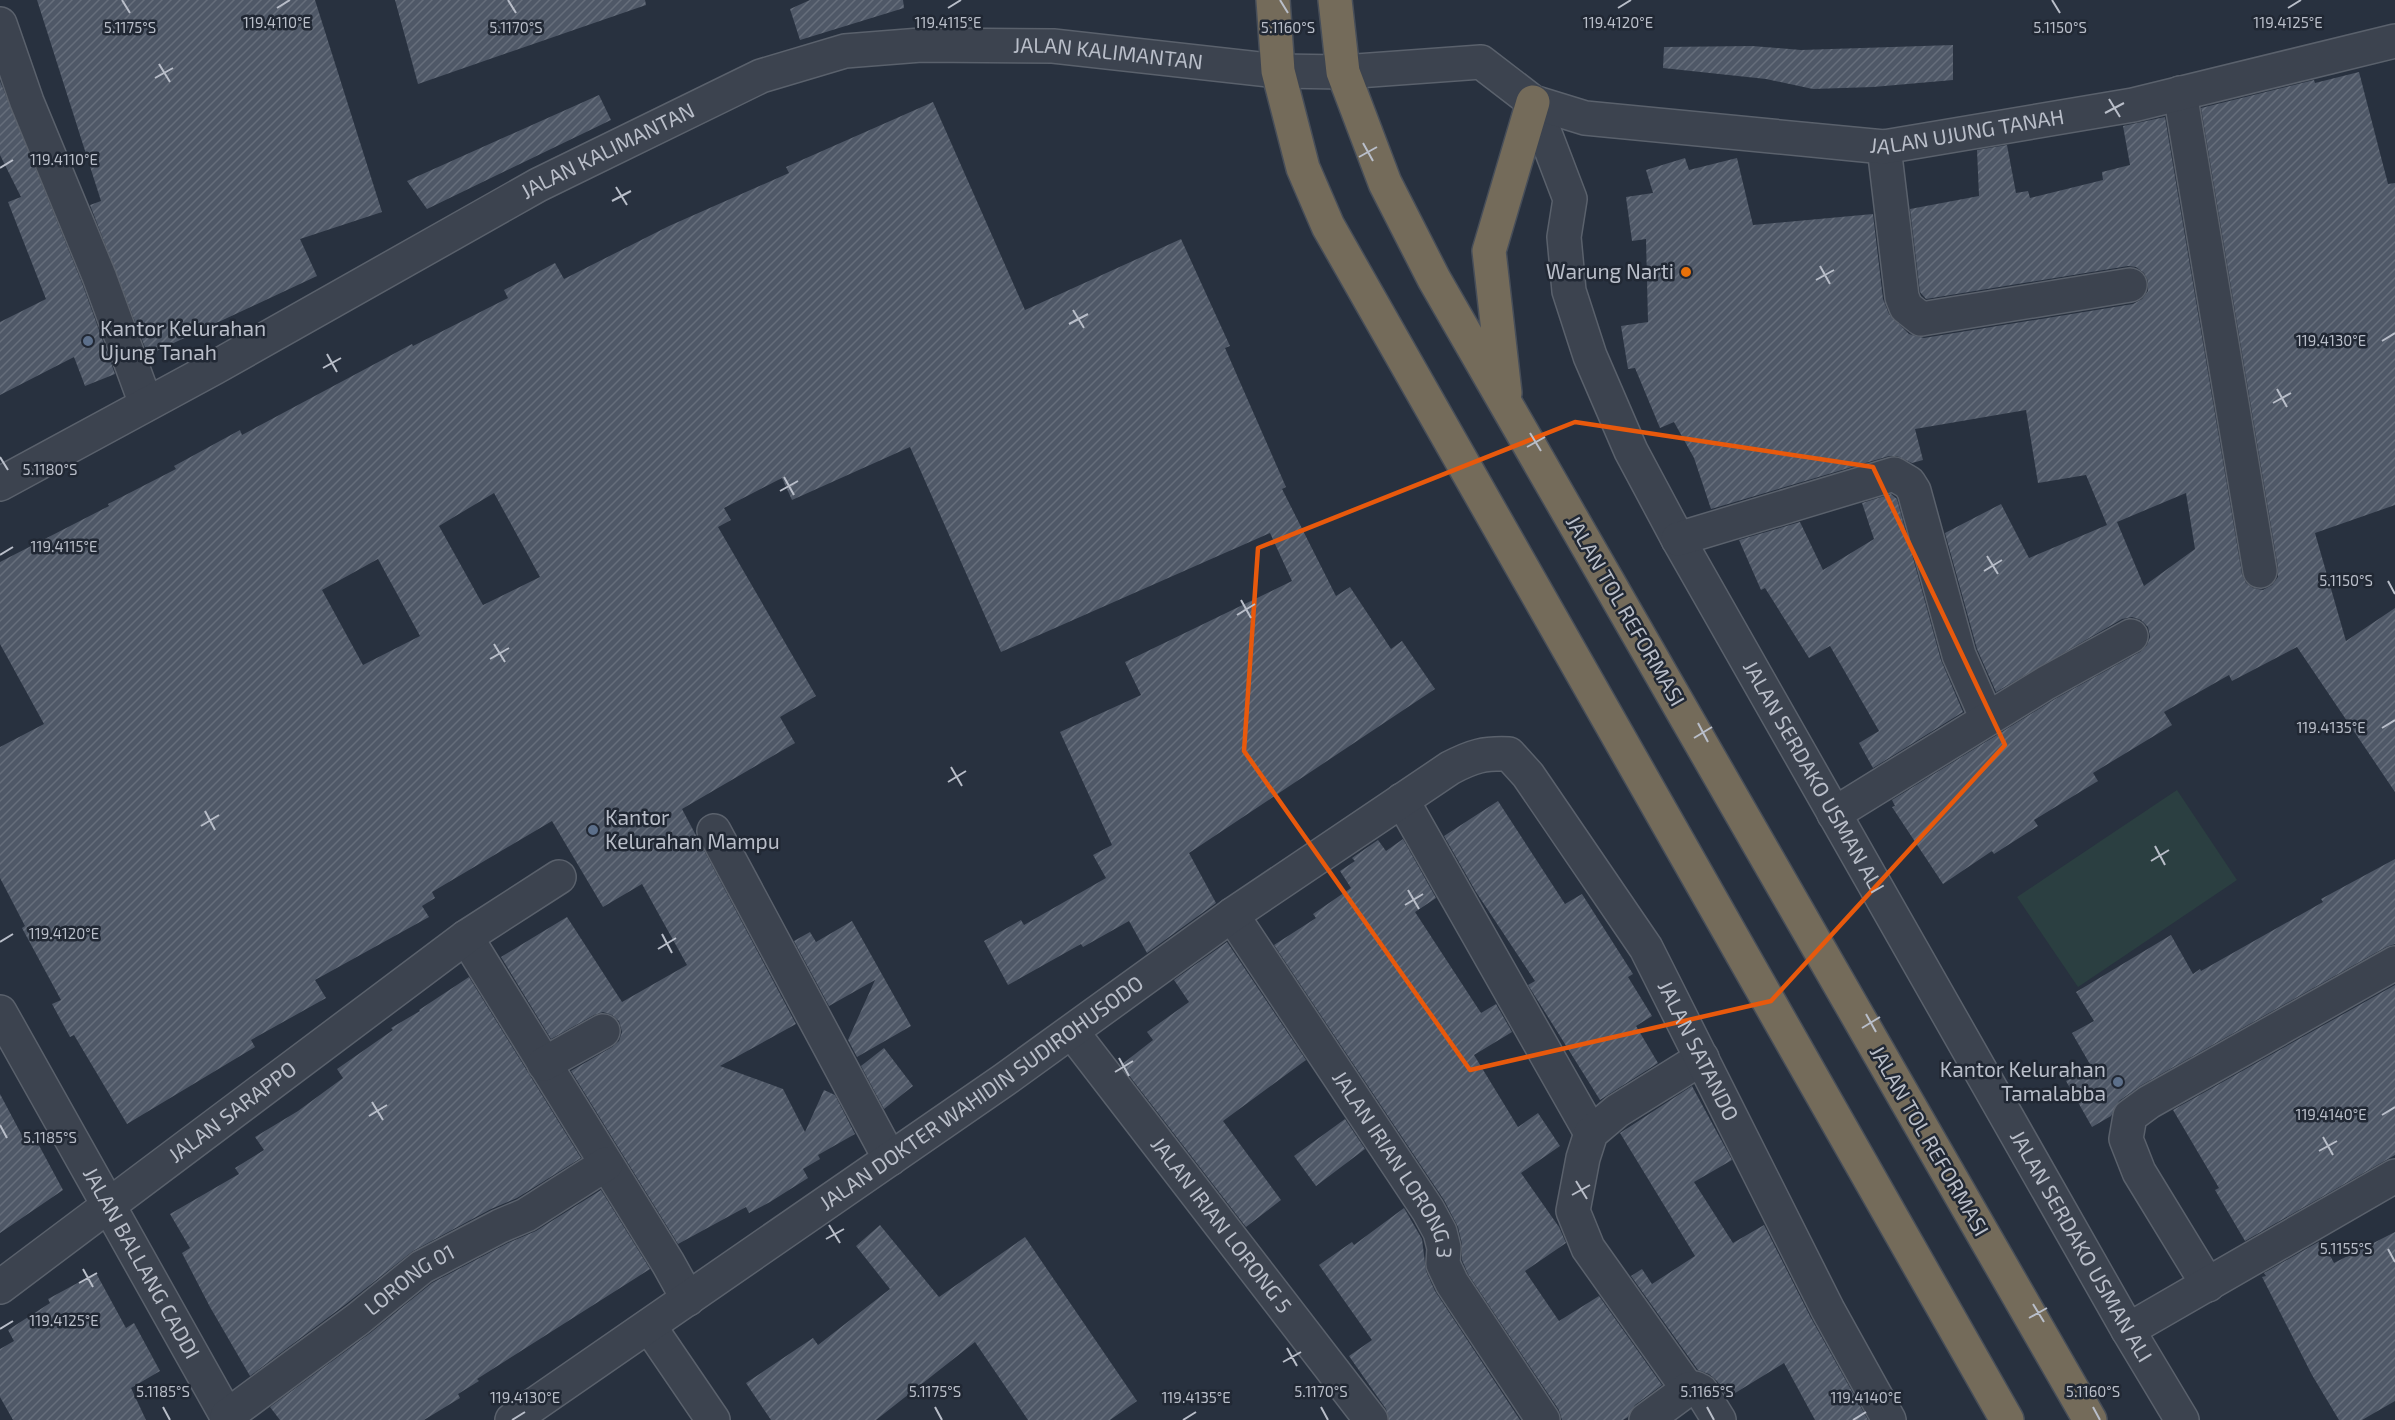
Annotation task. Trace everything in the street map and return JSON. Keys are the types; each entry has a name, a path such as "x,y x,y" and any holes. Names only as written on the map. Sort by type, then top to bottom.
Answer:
{"highway":[{"path":"1273,0 1278,71 1303,168 1328,226 2007,1420"},
{"name":"JALAN TOL REFORMASI","path":"1335,0 1343,72 1385,183 1434,279 2090,1420"},
{"path":"1507,405 1490,251 1533,102"}],"street":[{"path":"0,24 27,102 99,276 146,404"},
{"name":"JALAN UJUNG TANAH","path":"1533,102 1585,118 1884,147 2133,105 2395,41"},
{"name":"JALAN KALIMANTAN","path":"0,484 538,185 761,76 845,51 921,45 1053,46 1278,71 1343,72 1481,62 1533,102"},
{"path":"2180,93 2260,571"},
{"name":"JALAN SERDAKO USMAN ALI","path":"1533,102 1570,199 1564,237 1569,291 1587,346 1631,451 1678,539 1834,814 2128,1330 2182,1420"},
{"path":"1884,147 1902,297 1906,307 1921,319 2130,285"},
{"path":"1678,539 1894,474 1901,477 1914,491 1959,655 1987,719"},
{"path":"1834,814 2046,683 2131,636"},
{"name":"JALAN SATANDO","path":"1450,768 1472,756 1490,753 1509,754 1528,775 1646,948 1828,1310 1889,1420"},
{"name":"JALAN DOKTER WAHIDIN SUDIROHUSODO","path":"512,1420 1072,1032 1232,915 1450,768"},
{"path":"1402,800 1591,1132"},
{"path":"714,831 890,1159"},
{"name":"JALAN SARAPPO","path":"0,1287 466,938 559,877"},
{"name":"JALAN IRIAN LORONG 3","path":"1232,915 1428,1210 1440,1232 1444,1248 1443,1264 1452,1283 1543,1420"},
{"path":"466,938 688,1299"},
{"path":"2208,1285 2139,1172 2126,1139 2130,1116 2149,1102 2395,963"},
{"name":"JALAN BALLANG CADDI","path":"0,1012 228,1418"},
{"path":"544,1064 603,1031"},
{"name":"JALAN IRIAN LORONG 5","path":"1072,1032 1371,1420"},
{"path":"1688,1389 1588,1248 1573,1211 1591,1132 1617,1111 1701,1059"},
{"name":"LORONG 01","path":"228,1418 422,1267 526,1215 606,1164"},
{"path":"2128,1330 2395,1176"},
{"path":"649,1326 713,1420"},
{"path":"1646,1420 1688,1389 1695,1388 1701,1391 1719,1420"}],"highlighted area":[{"path":"1575,422 1873,467 2005,745 1771,1001 1470,1070 1244,751 1258,548"}],"green space":[{"path":"2177,790 2237,880 2078,987 2017,897"}],"building":[{"path":"37,0 315,0 382,212 300,239 317,276 148,355 90,205 101,201"},
{"path":"395,0 645,0 646,5 418,84"},
{"path":"810,0 903,0 904,8 800,40 790,9"},
{"path":"1953,45 1953,80 1873,87 1813,89 1766,79 1663,68 1664,47 1752,46 1801,50"},
{"path":"2359,72 2388,184 2395,183 2395,505 2315,533 2346,641 2395,608 2395,792 2297,647 2232,681 2229,675 2164,712 2172,725 2093,773 2098,781 2034,820 2038,826 1994,854 1992,851 1943,884 1892,807 1895,806 1892,800 2055,699 2140,652 2147,645 2150,637 2148,627 2141,620 2132,617 2122,619 1996,692 1977,649 1945,533 2001,504 2029,558 2107,525 2086,475 2038,483 2026,410 1915,429 1923,460 1912,463 1897,456 1889,456 1711,509 1694,458 1674,422 1660,428 1635,368 1628,369 1621,326 1648,322 1646,239 1632,241 1626,197 1653,193 1646,170 1685,158 1689,170 1737,158 1753,225 1873,214 1883,299 1889,314 1909,334 1924,338 2133,304 2142,299 2148,291 2148,281 2144,273 2136,267 2128,266 1926,299 1920,292 1910,209 1979,196 1977,150 2007,145 2016,193 2028,191 2030,198 2103,180 2102,172 2130,165 2123,126 2165,117 2242,574 2246,583 2253,588 2263,590 2272,585 2278,577 2278,568 2201,108 2314,80 2315,83","holes":["2186,493 2195,549 2144,586 2117,522"]},
{"path":"0,81 82,283 115,374 85,386 74,357 0,395 0,322 46,299 8,202 21,197 0,155"},
{"path":"599,95 611,120 427,209 407,181"},
{"path":"933,102 1025,310 1181,239 1230,346 1225,348 1286,487 1282,489 1336,596 1350,587 1391,649 1402,641 1435,689 1189,853 1216,903 1147,953 1129,921 1083,947 1081,944 1008,985 984,941 1021,920 1024,925 1106,878 1093,855 1112,845 1060,732 1141,695 1125,662 1292,581 1270,533 1001,652 910,447 792,500 782,478 724,508 731,520 718,527 816,696 780,717 795,743 682,809 796,1024 720,1066 783,1089 805,1132 824,1090 835,1095 855,1134 818,1155 820,1159 803,1169 808,1178 770,1202 749,1213 746,1207 678,1244 571,1071 619,1041 622,1032 619,1021 603,1012 551,1039 501,957 567,917 622,1002 687,965 642,884 603,907 552,821 432,892 435,898 422,906 429,917 315,980 326,998 251,1040 255,1047 127,1124 74,1035 70,1037 52,1004 61,1000 22,928 25,926 0,878 0,747 44,724 0,644 0,562 109,506 108,504 176,469 174,466 240,430 242,435 412,344 413,346 508,298 504,290 555,263 564,279 669,226 789,173 786,167","holes":["494,493 540,577 483,605 439,526","378,559 420,636 363,665 322,590"]},
{"path":"1891,494 1897,499 1941,660 1963,712 1873,768 1859,743 1879,731 1830,646 1809,658 1765,588 1761,590 1739,540 1800,522 1823,570 1874,539 1862,503"},
{"path":"1498,801 1565,904 1582,894 1633,974 1628,977 1652,1016 1636,1026 1658,1063 1600,1100 1528,985 1535,981 1476,892 1444,836"},
{"path":"1403,839 1436,898 1415,912 1481,1013 1496,1004 1512,1032 1474,1055 1518,1127 1538,1113 1560,1146 1521,1173 1559,1227 1566,1243 1525,1271 1559,1321 1599,1296 1662,1385 1635,1405 1628,1417 1623,1420 1562,1420 1559,1410 1468,1274 1462,1260 1462,1244 1458,1227 1444,1200 1274,945 1316,918 1313,914 1351,888 1340,871 1355,861 1352,858 1378,840 1386,851"},
{"path":"2395,859 2395,944 2140,1086 2119,1101 2111,1116 2092,1127 2066,1081 2091,1066 2072,1033 2094,1021 2076,992 2171,935 2193,974 2200,969 2201,971 2323,902 2321,899"},
{"path":"852,921 911,1026 857,1057 848,1040 875,980 829,1006 794,941 810,932 816,942"},
{"path":"1227,942 1306,1060 1223,1121 1281,1200 1246,1227 1121,1065 1153,1040 1147,1032 1189,1002 1174,980"},
{"path":"469,977 581,1158 517,1198 491,1209 413,1251 250,1376 182,1253 190,1248 170,1214 239,1174 235,1168 264,1150 255,1137 298,1111 343,1078 337,1069 393,1030 391,1028"},
{"path":"2395,985 2395,1155 2245,1241 2215,1190 2219,1188 2173,1110"},
{"path":"884,1048 913,1086 884,1109 861,1066"},
{"path":"1692,1086 1732,1160 1694,1182 1733,1243 1764,1225 1811,1318 1868,1420 1815,1420 1784,1363 1727,1398 1717,1381 1709,1374 1698,1370 1631,1276 1642,1269 1652,1284 1695,1256 1620,1133"},
{"path":"0,1094 26,1143 35,1138 63,1190 0,1233"},
{"path":"1345,1119 1365,1149 1316,1186 1294,1156"},
{"path":"601,1190 650,1269 477,1379 479,1381 458,1394 460,1398 424,1420 280,1420 270,1407 369,1334 432,1283 536,1231"},
{"path":"1404,1208 1422,1239 1426,1271 1435,1291 1520,1420 1389,1420 1386,1409 1349,1356 1372,1340 1319,1265 1352,1242 1354,1245"},
{"path":"880,1225 939,1297 1025,1237 1137,1401 1110,1420 1028,1420 975,1342 876,1420 771,1420 746,1383 813,1338 818,1345 890,1289 856,1246"},
{"path":"2395,1232 2395,1401 2362,1420 2339,1420 2312,1375 2262,1277 2266,1276 2264,1273 2322,1240 2334,1263"},
{"path":"96,1273 126,1328 134,1323 160,1371 131,1388 146,1420 13,1420 0,1397 0,1349 14,1341 8,1330 50,1303 48,1299"}],"place":[{"name":"Warung Narti","path":"1686,272"},
{"name":"Kantor Kelurahan Ujung Tanah","path":"88,341"},
{"name":"Kantor Kelurahan Mampu","path":"593,830"},
{"name":"Kantor Kelurahan Tamalabba","path":"2118,1082"}]}
